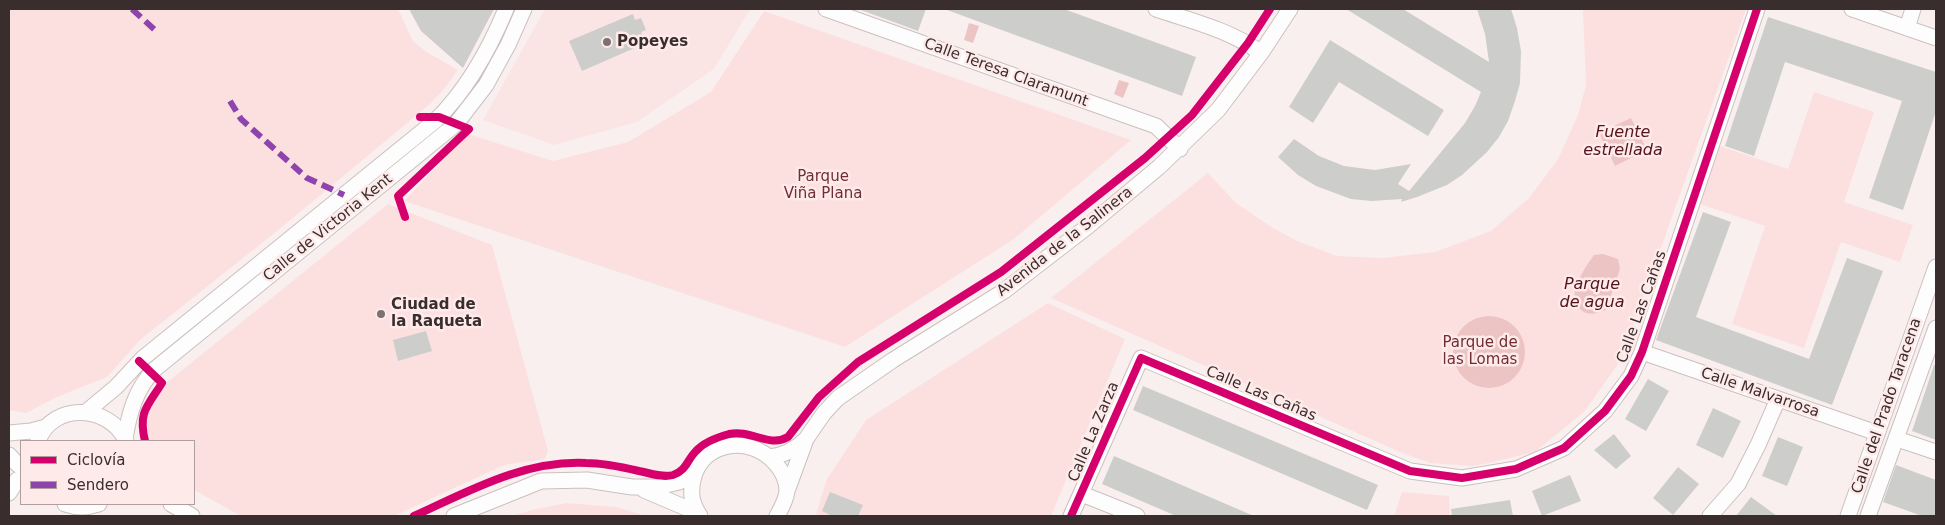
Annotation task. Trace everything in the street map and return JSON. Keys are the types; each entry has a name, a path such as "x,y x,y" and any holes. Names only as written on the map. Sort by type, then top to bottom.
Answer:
{"street":[{"name":"Calle de Victoria Kent","path":"86,412 116,386 143,358 435,121 471,77 494,38 506,9"},
{"name":"Calle de Victoria Kent","path":"126,440 129,414 138,394 152,373 456,124 486,85 508,45 524,9"},
{"name":"Calle Teresa Claramunt","path":"826,9 1156,126 1180,149"},
{"path":"1156,9 1232,36 1248,43 1261,53"},
{"name":"Avenida de la Salinera","path":"770,457 786,454 799,446 838,398 893,360 1004,291 1087,227 1180,149 1218,110 1261,53 1290,9"},
{"name":"Calle Las Cañas","path":"1141,358 1410,471 1462,478 1516,469 1564,448 1605,411 1632,376 1642,352 1757,9"},
{"path":"1852,9 1936,38"},
{"path":"1907,28 1913,9"},
{"name":"Calle del Prado Taracena","path":"1848,516 1936,267"},
{"name":"Calle del Prado Taracena","path":"1868,516 1936,328"},
{"name":"Calle Malvarrosa","path":"1642,352 1877,434"},
{"name":"Calle La Zarza","path":"1072,516 1141,358"},
{"path":"1710,516 1738,484 1778,399"},
{"path":"39,440 46,428 55,420 65,415 86,412 101,416 114,423 126,440"},
{"path":"9,433 46,428"},
{"name":"Avenida de la Salinera","path":"777,516 806,439"},
{"path":"1897,439 1936,452"},
{"path":"699,514 691,495 695,473 707,456 729,445 744,444 756,448 770,457 783,474 787,491"},
{"path":"9,455 18,465 20,464"},
{"path":"632,487 666,486 679,482 695,473"},
{"path":"9,492 20,478"},
{"path":"454,516 541,481 587,480 632,487 653,493 699,514"},
{"path":"1082,494 1137,516"},
{"path":"69,505 92,509"},
{"path":"172,505 192,516"}],"shaded area":[{"path":"545,9 750,9 714,69 637,122 554,145 483,120"}],"green space":[{"path":"9,9 398,9 413,41 425,51 458,70 429,105 282,227 140,340 107,377 57,397 26,413 9,410"},
{"name":"Parque de las Lomas","path":"1583,9 1746,9 1621,360 1584,412 1535,452 1473,466 1430,463 1400,452 1051,298 1208,173 1236,203 1270,226 1297,241 1337,256 1382,258 1435,252 1491,231 1529,198 1558,159 1578,115 1586,85"},
{"name":"Parque Viña Plana","path":"764,11 1131,140 1014,239 845,347 404,201 468,134 553,161 628,142 711,92"},
{"path":"1814,92 1874,112 1844,202 1913,225 1900,262 1841,242 1804,348 1732,324 1765,226 1694,202 1714,144 1788,169"},
{"name":"Ciudad de la Raqueta","path":"388,204 492,245 548,451 545,459 504,465 394,516 241,516 195,491 195,440 148,440 143,422 165,384"},
{"path":"1048,303 1125,339 1051,516 821,516 816,514 827,479 866,420"},
{"path":"1402,492 1449,496 1450,516 1394,516"},
{"path":"566,503 617,507 646,516 511,516"}],"water":[{"path":"969,23 979,26 973,43 964,40"},
{"path":"1119,80 1129,83 1123,98 1114,94"},
{"name":"Fuente estrellada","path":"1631,118 1647,150 1615,166 1599,133"},
{"name":"Parque de agua","path":"1603,254 1618,259 1620,269 1606,310 1588,314 1578,307 1575,290 1580,277 1594,255"},
{"path":"1489,316 1509,322 1519,332 1525,352 1519,372 1509,382 1489,388 1469,382 1459,372 1453,352 1459,332 1469,322"}],"building":[{"path":"409,9 494,9 463,68 421,31"},
{"path":"861,9 926,9 918,31"},
{"path":"948,9 1064,9 1196,57 1182,96"},
{"path":"1346,9 1403,9 1489,62 1485,34 1477,9 1511,9 1521,51 1520,83 1508,121 1499,137 1487,152 1462,175 1447,185 1401,202 1402,199 1372,201 1351,199 1316,186 1298,175 1278,157 1294,139 1319,156 1344,166 1375,170 1411,164 1398,184 1409,191 1465,123 1475,106 1481,92"},
{"name":"Popeyes","path":"633,14 635,20 641,18 646,30 641,32 646,43 582,71 569,41"},
{"path":"1768,17 1936,72 1936,111 1903,210 1869,198 1902,101 1785,62 1754,156 1725,146"},
{"path":"1330,40 1444,110 1428,136 1339,82 1313,123 1289,107"},
{"path":"1703,212 1731,222 1696,317 1809,359 1847,258 1883,271 1832,405 1656,340"},
{"path":"426,331 432,351 398,361 393,340"},
{"path":"1934,365 1936,365 1936,440 1912,431"},
{"path":"1648,379 1669,391 1646,431 1625,419"},
{"path":"1143,386 1378,485 1367,510 1133,410"},
{"path":"1713,408 1741,421 1723,458 1696,445"},
{"path":"1614,434 1631,456 1616,469 1594,450"},
{"path":"1778,437 1803,447 1787,486 1762,476"},
{"path":"1114,456 1254,516 1176,516 1102,484"},
{"path":"1896,465 1936,480 1936,516 1922,516 1883,502"},
{"path":"1678,467 1699,484 1673,515 1653,498"},
{"path":"1570,475 1581,501 1542,516 1532,491"},
{"path":"830,492 863,505 858,516 832,516 822,511"},
{"path":"1751,497 1777,516 1736,516"},
{"path":"1510,500 1513,516 1452,516 1451,509"}],"marked path":[{"path":"132,9 156,31"},
{"path":"230,101 241,119 307,178 344,195"}],"cycle path":[{"path":"414,516 476,487 541,466 563,463 606,464 669,476 681,471 693,454 703,445 729,434 745,434 767,440 781,440 788,437 819,397 858,362 1001,272 1145,158 1192,115 1248,43 1270,9"},
{"path":"1071,516 1141,358 1410,471 1462,478 1516,469 1564,448 1605,411 1631,376 1642,352 1757,9"},
{"path":"405,217 398,196 469,129 439,117 420,117"},
{"path":"139,361 162,383 148,404 143,416 145,440"}],"place":[{"name":"Popeyes","path":"607,42"},
{"name":"Ciudad de la Raqueta","path":"381,314"}]}
